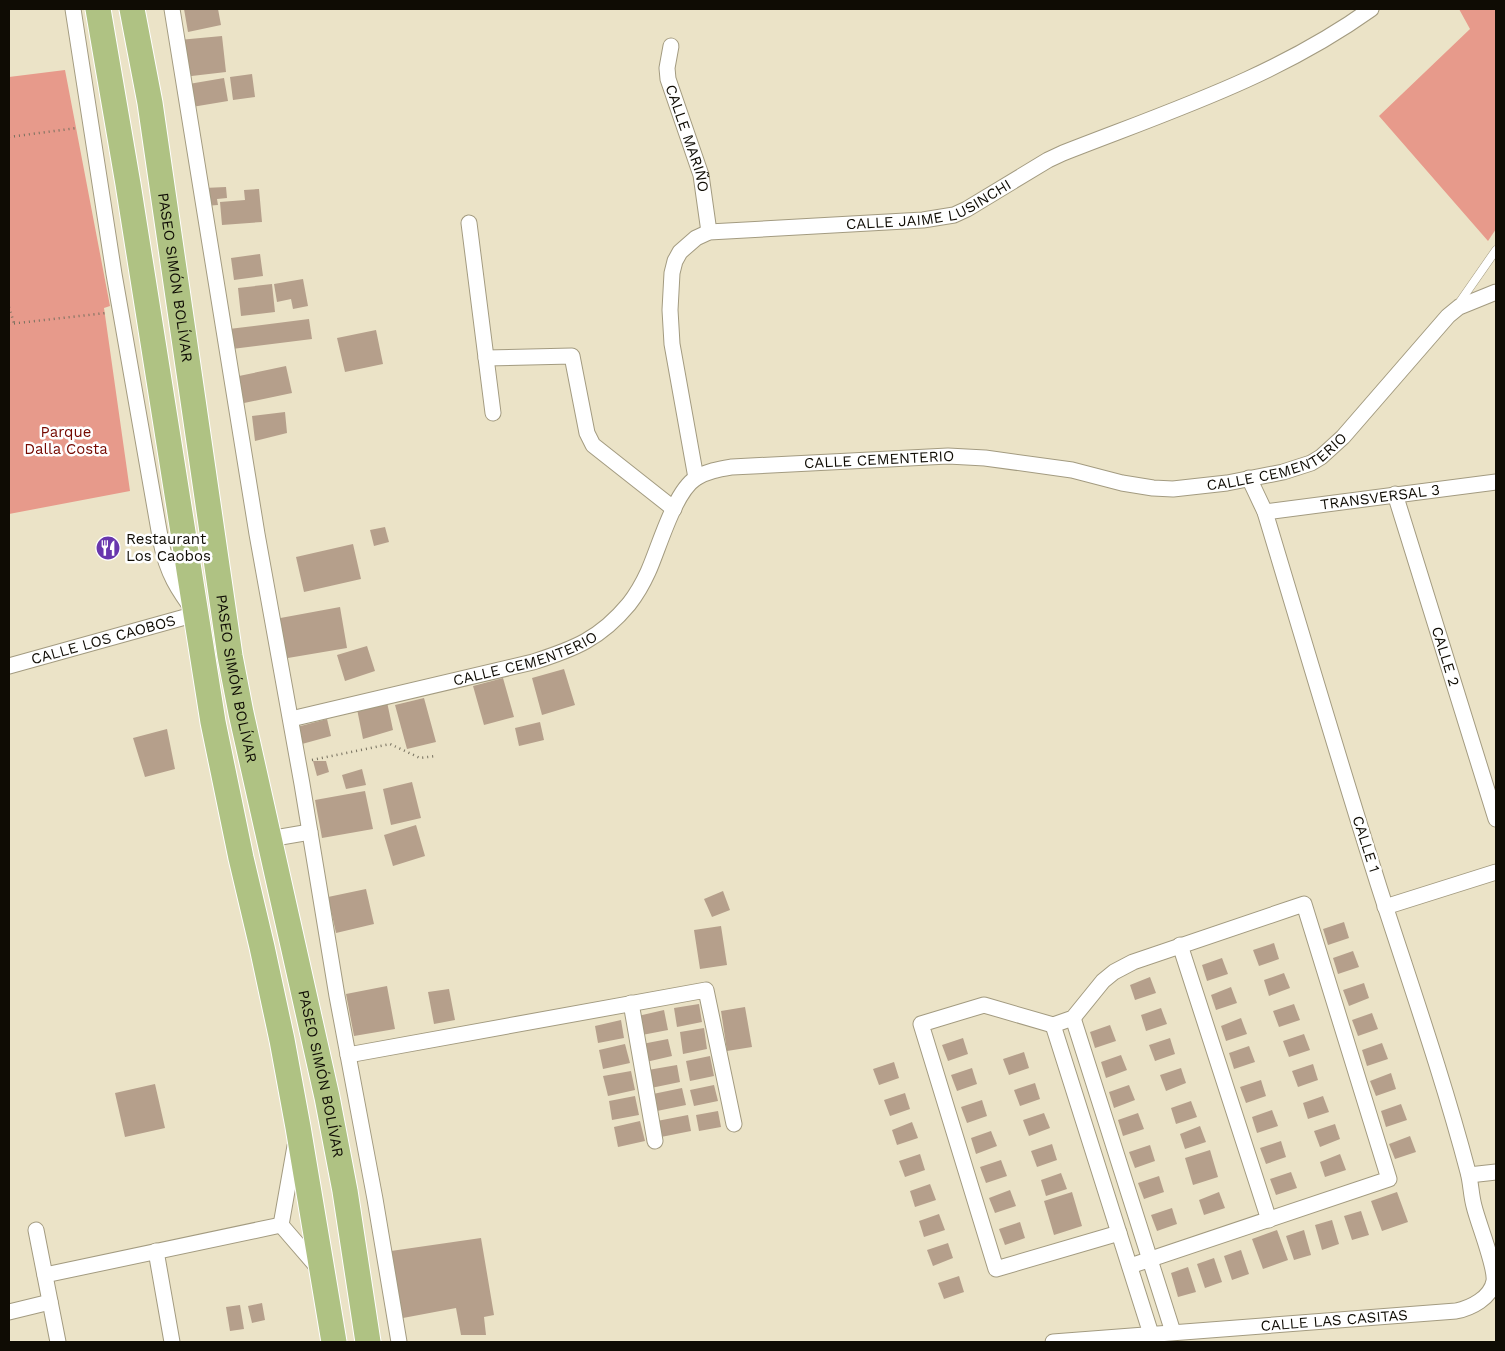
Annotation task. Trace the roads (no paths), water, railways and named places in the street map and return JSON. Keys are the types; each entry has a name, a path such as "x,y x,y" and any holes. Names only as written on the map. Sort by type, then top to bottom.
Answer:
{"main road":[{"name":"PASEO SIMÓN BOLÍVAR","path":"98,9 128,184 213,722 241,858 264,956 298,1127 334,1342"},
{"name":"PASEO SIMÓN BOLÍVAR","path":"132,9 152,112 222,607 241,713 306,1000 342,1172 368,1342"},
{"path":"196,614 222,607"}],"street":[{"name":"PASEO SIMÓN BOLÍVAR","path":"73,9 120,311 165,562 177,589 196,614"},
{"name":"PASEO SIMÓN BOLÍVAR","path":"172,9 257,534 399,1342"},
{"name":"CALLE JAIME LUSINCHI","path":"696,478 672,344 670,310 672,272 675,261 680,252 696,238 709,232 923,220 954,215 967,210 1048,160 1195,103 1261,74 1332,35 1371,9"},
{"name":"CALLE MARIÑO","path":"671,46 667,68 668,79 701,175 709,232"},
{"path":"469,223 493,413"},
{"name":"CALLE CEMENTERIO","path":"290,719 533,662 586,642 604,630 630,603 648,573 674,509 686,487 696,478 715,470 732,467 948,456 985,458 1062,469 1153,488 1196,487 1299,467 1321,457 1343,437 1453,311 1471,301 1496,292"},
{"path":"486,358 572,356 587,433 593,445 674,509"},
{"name":"CALLE 1","path":"1249,478 1265,512 1469,1175"},
{"name":"TRANSVERSAL 3","path":"1265,512 1496,482"},
{"name":"CALLE 2","path":"1395,494 1496,819"},
{"name":"CALLE LOS CAOBOS","path":"9,666 196,614"},
{"path":"269,840 310,832"},
{"path":"1386,907 1496,872"},
{"path":"1119,1233 996,1269 921,1024 984,1005 1053,1025 1073,1018 1103,982 1114,972 1133,962 1304,904 1389,1179 1130,1266"},
{"path":"1180,945 1269,1220"},
{"path":"348,1055 706,990 734,1124"},
{"path":"631,1003 655,1141"},
{"path":"1073,1018 1173,1332"},
{"path":"1053,1025 1151,1334"},
{"path":"281,1225 298,1127"},
{"path":"1469,1175 1496,1172"},
{"name":"CALLE LAS CASITAS","path":"1053,1342 1456,1311 1472,1306 1491,1289 1494,1274 1474,1206 1469,1175"},
{"path":"45,1275 281,1225"},
{"path":"281,1225 323,1274"},
{"path":"36,1230 58,1342"},
{"path":"156,1251 172,1342"},
{"path":"9,1312 50,1302"}],"lane":[{"path":"1453,311 1496,250"}],"place":[{"name":"Restaurant Los Caobos","path":"108,548"}],"park label":[{"name":"Parque Dalla Costa","path":"66,440"}]}
